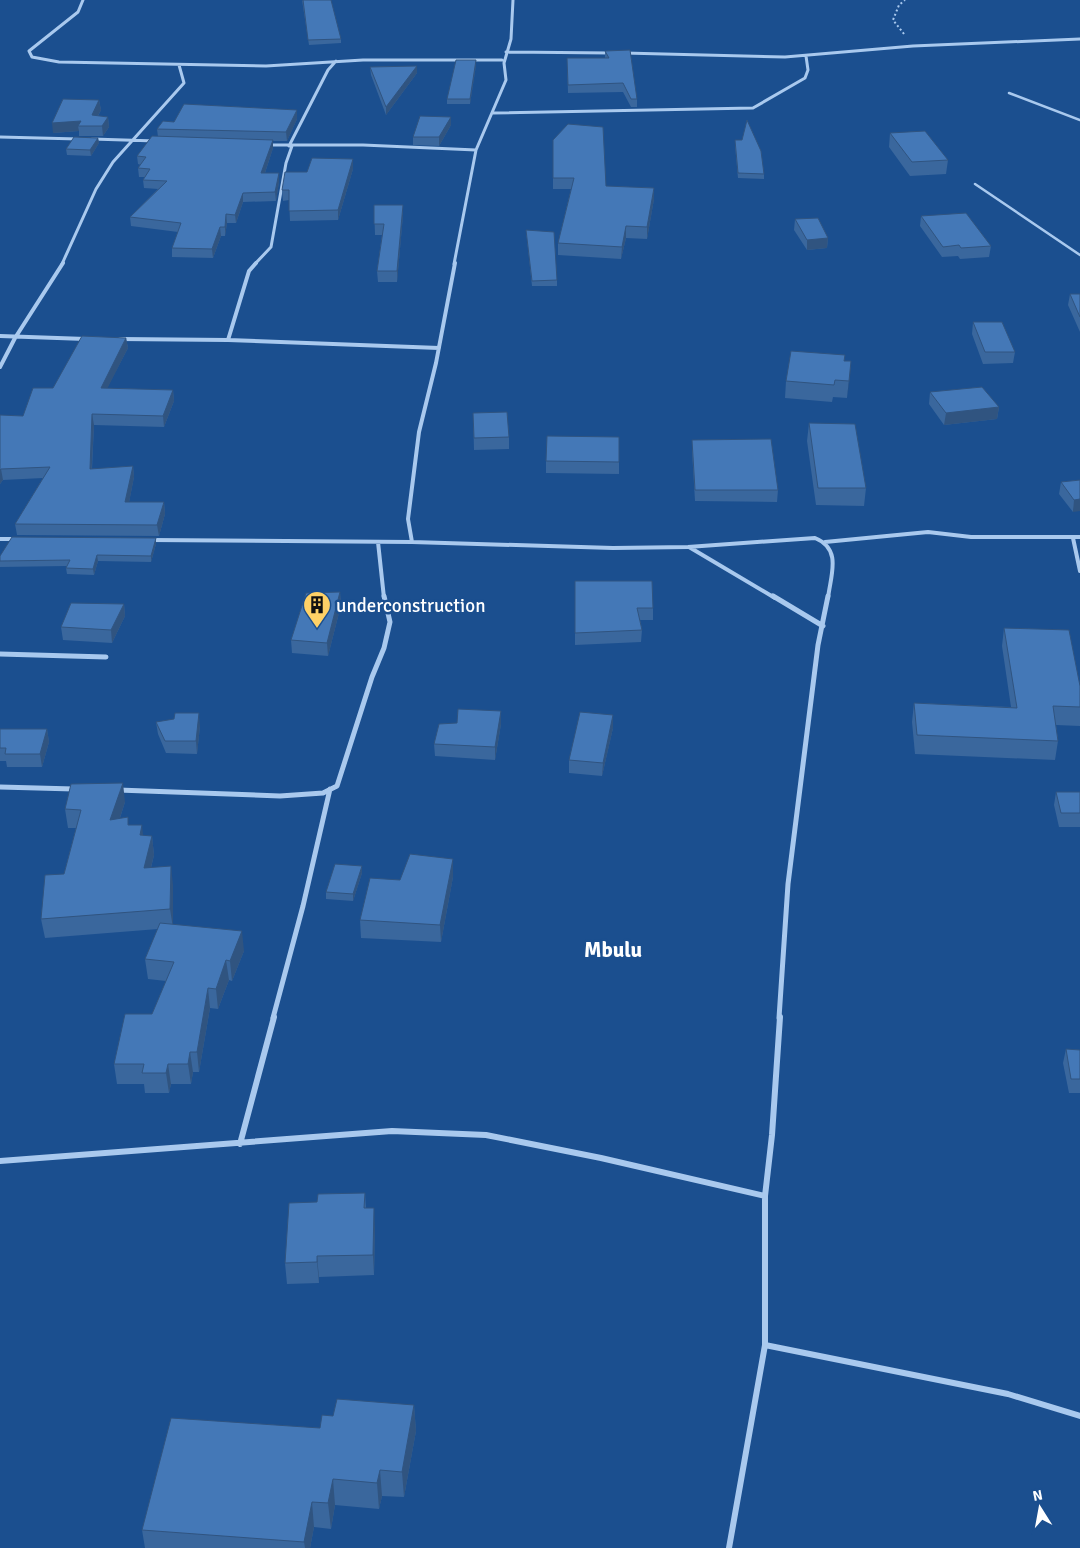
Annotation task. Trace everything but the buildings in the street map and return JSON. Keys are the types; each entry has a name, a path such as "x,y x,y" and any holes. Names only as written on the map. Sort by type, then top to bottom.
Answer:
{"street":[{"path":"83,0 78,12 29,51 32,56 52,62 179,65 295,65 337,61 502,60"},
{"path":"412,542 408,528 408,519 419,432 439,348 476,150 506,80 502,70 502,60 511,35 513,0"},
{"path":"506,52 806,56 913,46 1080,39"},
{"path":"492,113 753,108 771,102 784,89 805,78 808,70 806,56"},
{"path":"228,340 249,271 271,247 290,146 328,70 337,61"},
{"path":"0,367 15,338 59,271 96,189 113,162 135,140 184,83 179,65"},
{"path":"0,137 165,141"},
{"path":"263,145 363,145 476,150"},
{"path":"0,336 15,338 93,339"},
{"path":"112,339 228,340 439,348"},
{"path":"139,540 412,542 526,547 688,547 802,538 815,538 825,542 928,532 970,537 1080,537"},
{"path":"1073,538 1080,571"},
{"path":"0,539 20,540"},
{"path":"109,790 280,796 323,792 337,786 372,677 384,648 390,622 378,557 378,542"},
{"path":"729,1548 765,1346 765,1196 772,1135 788,884 818,645 823,626 832,557 831,550 825,542"},
{"path":"688,547 823,626"},
{"path":"0,654 106,657"},
{"path":"0,787 80,789"},
{"path":"240,1144 303,906 330,789"},
{"path":"0,1161 392,1131 486,1135 602,1158 765,1196"},
{"path":"765,1346 1008,1394 1080,1416"}],"lane":[{"path":"1009,93 1080,120"},
{"path":"976,184 1080,255"}],"path":[{"path":"905,0 894,12 893,20 913,46"}],"place":[{"name":"underconstruction","path":"317,629"}],"district":[{"name":"Mbulu","path":"613,950"}]}
